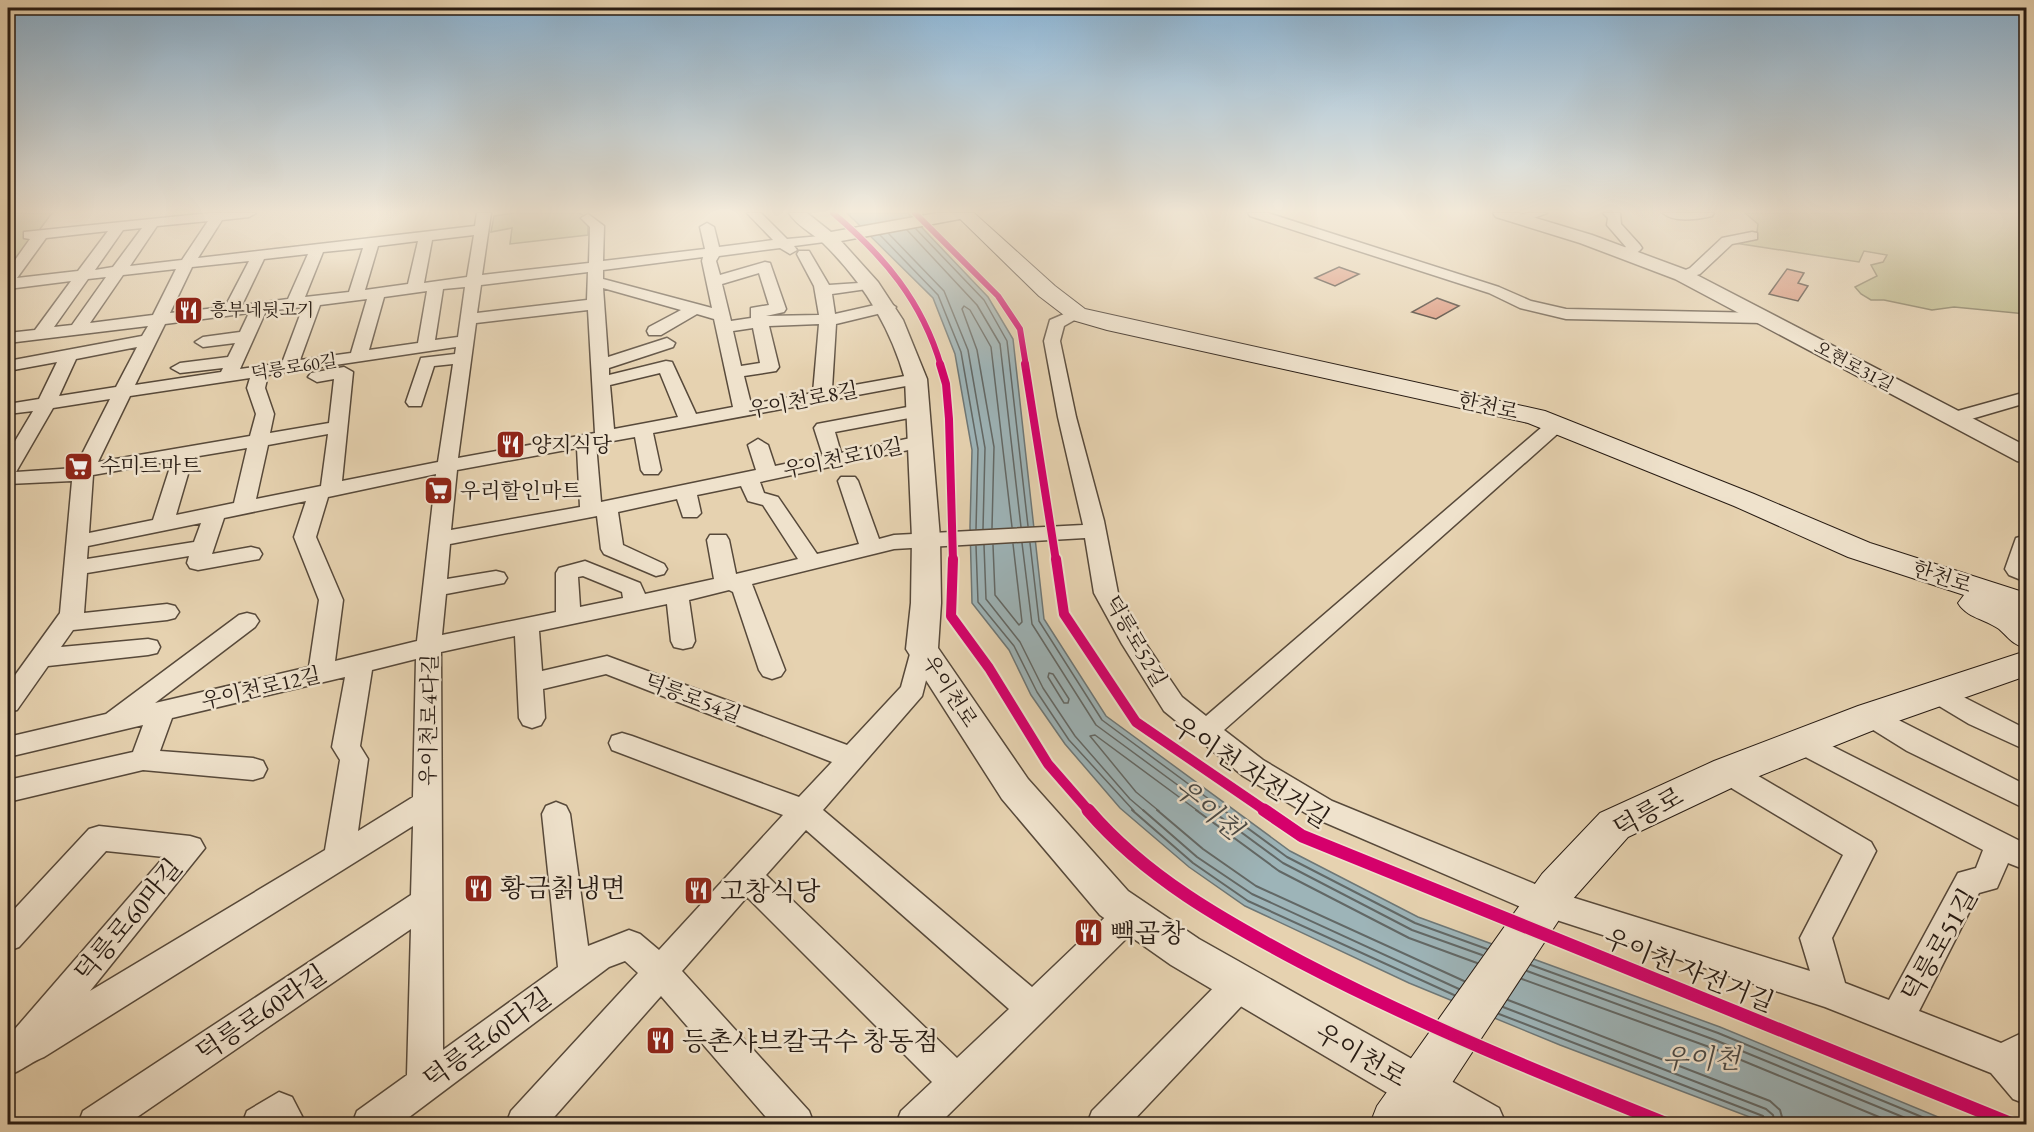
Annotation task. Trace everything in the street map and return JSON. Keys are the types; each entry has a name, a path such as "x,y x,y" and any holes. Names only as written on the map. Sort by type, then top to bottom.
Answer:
{"main road":[{"name":"한천로","path":"1020,266 1047,291 1077,314 1107,323 1536,417 1744,500 1859,550 2026,604"},
{"path":"1859,550 2010,621 2026,637"},
{"name":"덕릉로","path":"1418,1090 1540,913 1614,825 1728,772 1871,717 2026,663"}],"street":[{"path":"8,282 17,266"},
{"path":"40,335 90,266"},
{"path":"77,330 122,266"},
{"path":"8,282 166,266"},
{"path":"8,703 72,614 83,472 187,266"},
{"path":"231,311 254,266"},
{"path":"294,304 310,266"},
{"path":"355,296 364,266"},
{"path":"415,289 420,266"},
{"name":"우이천로4다길","path":"425,1084 429,646 447,466 475,266"},
{"path":"595,266 600,373 596,439 599,509 612,549 656,569"},
{"path":"8,366 69,355 154,330 231,311 472,282 594,274 638,266"},
{"path":"710,266 743,411"},
{"path":"713,282 765,266 778,309 757,310 770,367 734,372"},
{"path":"814,266 828,321 822,396"},
{"name":"우이천로","path":"855,266 888,307 910,354 916,378 926,538 926,603 922,648 1016,789 1114,903 1185,952 1418,1090 1483,1125"},
{"path":"1419,266 1494,290 1546,310 1566,314 1764,318"},
{"name":"오현로31길","path":"1657,266 1682,275 2026,456"},
{"path":"1682,275 1695,271 1701,266"},
{"path":"594,274 695,309 723,322 816,319 828,321 888,307"},
{"path":"822,290 869,285"},
{"path":"426,346 436,286"},
{"path":"359,356 376,293"},
{"path":"289,367 313,301"},
{"path":"415,402 427,362 464,339 595,304"},
{"path":"227,377 260,308"},
{"path":"600,373 661,337 695,309"},
{"name":"덕릉로52길","path":"1077,314 1056,323 1052,341 1067,417 1095,531 1106,593 1134,644 1173,704 1253,768 1322,809 1540,913"},
{"path":"8,338 77,330 154,330"},
{"path":"203,342 247,336"},
{"name":"덕릉로60길","path":"8,409 227,377 258,380 289,367 464,339"},
{"path":"8,469 69,355"},
{"path":"180,368 235,360"},
{"path":"600,373 666,366 690,421"},
{"path":"243,508 265,414 258,380 344,372 338,427 325,491 305,537 332,600 321,674"},
{"name":"우이천로8길","path":"77,542 447,466 916,378"},
{"path":"1954,418 2026,397"},
{"path":"834,460 824,428 918,411"},
{"path":"1206,731 1556,425"},
{"path":"8,477 66,476 338,427"},
{"path":"643,430 651,470"},
{"name":"우이천로10길","path":"440,539 599,509 920,442"},
{"name":"우이천로10길","path":"758,446 758,476"},
{"path":"162,525 184,454"},
{"path":"758,476 755,497 771,501 811,562"},
{"path":"848,481 871,547"},
{"path":"686,491 690,513"},
{"path":"215,513 198,563 251,554"},
{"name":"우이천로12길","path":"8,747 360,665 429,646 731,582 871,547 926,538 1095,531"},
{"path":"718,540 724,577 743,588 772,670"},
{"path":"2026,544 2019,569 2026,573"},
{"path":"75,568 204,547"},
{"path":"568,616 567,573 585,568 632,588 636,602"},
{"path":"435,589 496,578"},
{"path":"677,594 683,641"},
{"path":"65,623 167,612"},
{"name":"우이천로12길","path":"110,723 247,621"},
{"path":"527,625 532,718"},
{"path":"40,658 148,647"},
{"path":"525,1124 913,690 922,648"},
{"path":"339,857 354,759 346,747 360,665"},
{"name":"덕릉로54길","path":"531,682 607,665 851,758"},
{"path":"913,690 941,692 954,698"},
{"path":"1938,693 1978,717 2026,740"},
{"path":"143,760 162,711"},
{"path":"1871,717 1917,744 2026,798"},
{"path":"622,743 804,811 1033,1009"},
{"path":"1802,743 2013,851"},
{"path":"8,791 143,760 254,769"},
{"path":"1728,772 1862,851 1816,938 1829,980 1828,992"},
{"name":"덕릉로60마길","path":"11,1058 427,803"},
{"path":"556,814 575,973"},
{"name":"덕릉로60마길","path":"8,937 99,838 190,848 11,1058"},
{"name":"덕릉로51길","path":"1897,1019 1970,882 1986,879 2013,851"},
{"path":"746,876 957,1082"},
{"name":"덕릉로60라길","path":"96,1125 427,901"},
{"path":"914,1125 1131,913"},
{"name":"덕릉로51길","path":"1540,913 1828,992 1897,1019 2019,1057 2026,1086"},
{"name":"덕릉로60다길","path":"370,1125 598,957 629,945 660,971"},
{"path":"660,971 796,1125"},
{"path":"1105,1125 1240,984"},
{"path":"260,1125 279,1110 288,1125"}],"shaded area":[{"path":"1871,266 2026,266 2026,314 1954,307 1932,310 1884,300 1871,300 1855,287 1877,276"}],"water":[{"name":"우이천","path":"900,266 958,266 988,297 1013,339 1044,619 1106,716 1290,851 1418,917 1720,1027 1955,1124 1768,1124 1560,1045 1409,983 1245,906 1189,867 1120,808 1065,744 1031,695 1009,650 972,603 970,527 972,450 955,354 933,298"}],"building":[{"path":"1339,267 1359,274 1335,286 1315,278"},
{"path":"1787,269 1804,273 1798,283 1808,286 1798,301 1769,294"},
{"path":"1437,298 1459,306 1436,319 1412,312"}],"cycle path":[{"path":"887,266 921,311 936,349 946,384 953,551 951,616 989,668 1007,701 1048,764 1092,815 1144,866 1240,930 1352,989 1523,1066 1667,1124"},
{"name":"우이천 자전거길","path":"968,266 998,296 1020,329 1064,614 1136,722 1302,836 2012,1124"}],"place":[{"name":"흥부네뒷고기","path":"189,310"},
{"name":"양지식당","path":"510,445"},
{"name":"수미트마트","path":"79,466"},
{"name":"우리할인마트","path":"439,491"},
{"name":"황금칡냉면","path":"479,888"},
{"name":"고창식당","path":"699,891"},
{"name":"빽곱창","path":"1089,933"},
{"name":"등촌샤브칼국수 창동점","path":"661,1041"}]}
